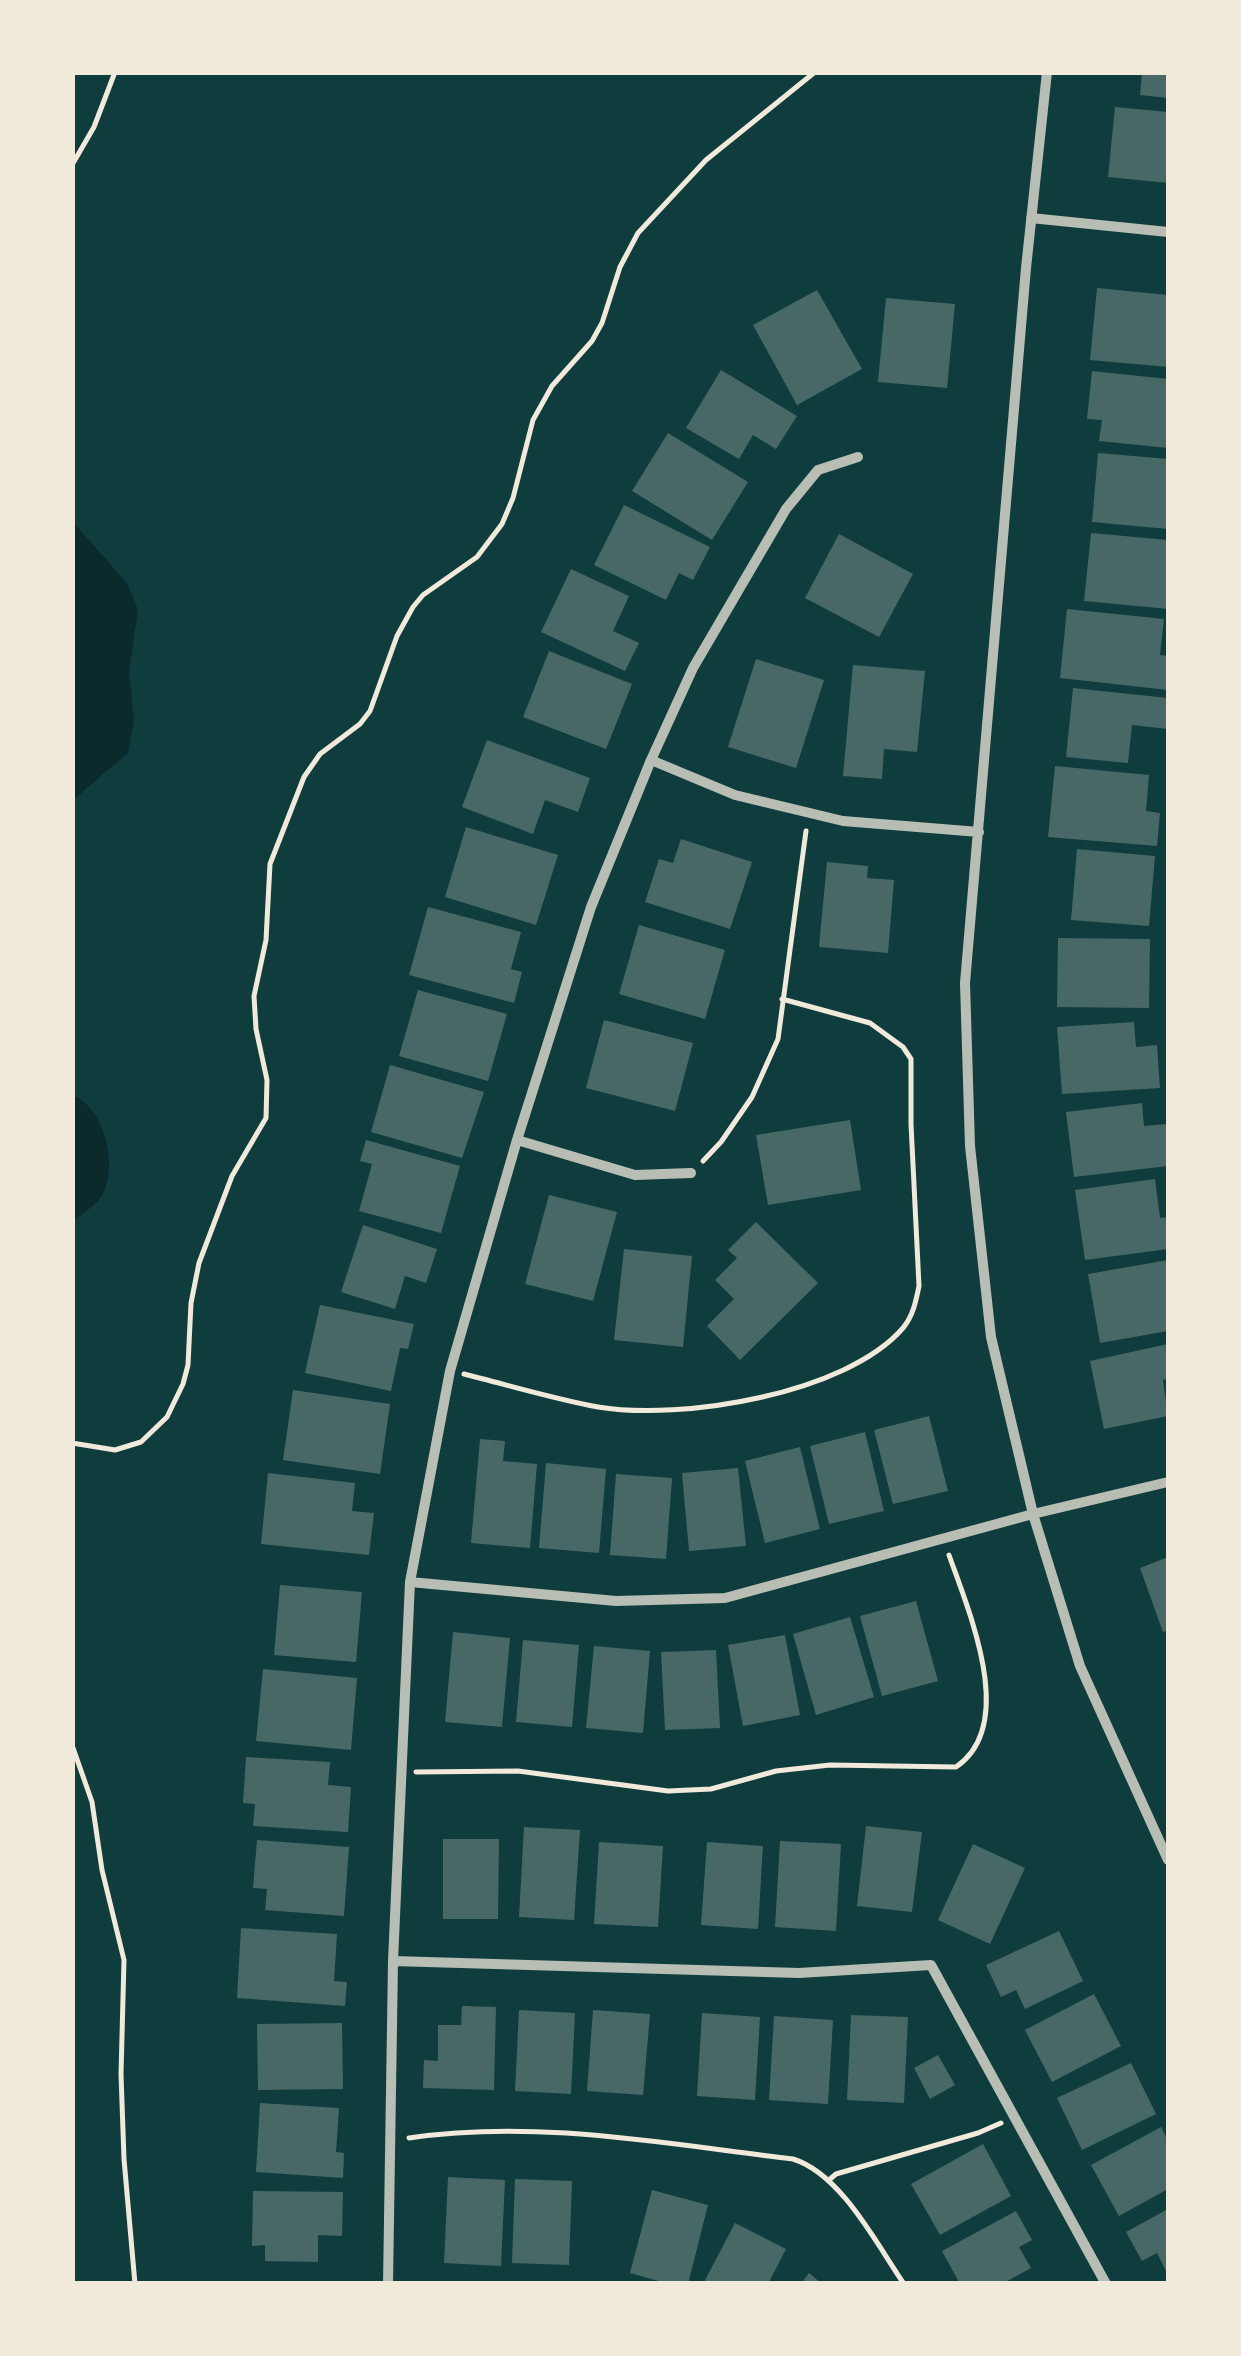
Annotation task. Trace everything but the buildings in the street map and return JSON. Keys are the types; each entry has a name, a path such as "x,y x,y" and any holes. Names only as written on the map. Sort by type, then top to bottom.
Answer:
{"street":[{"path":"1047,72 965,982 970,1146 991,1337 1033,1514 1080,1666 1168,1860"},
{"path":"1031,218 1168,232"},
{"path":"388,2284 393,1961 410,1582 450,1371 517,1140 591,908 650,760 693,668 786,509 818,470 858,458"},
{"path":"650,760 734,795 843,821 979,832"},
{"path":"517,1140 635,1174 691,1173"},
{"path":"410,1582 616,1601 724,1598 1033,1514 1168,1482"},
{"path":"393,1961 799,1973 931,1964 1106,2284"}],"path":[{"path":"72,165 94,126 116,72"},
{"path":"72,1443 115,1450 141,1442 156,1432 167,1417 183,1384 191,1304 200,1263 232,1176 266,1118 267,1080 256,1030 254,996 266,940 270,864 304,777 320,754 360,724 370,711 413,607 477,557 502,524 513,498 533,420 552,386 592,341 638,232 716,151 816,72"},
{"path":"691,1173 721,1142 752,1097 778,1039 810,813"},
{"path":"450,1371 600,1407 718,1405 774,1394 834,1373 875,1351 904,1326 916,1306 919,1286 911,1058 903,1047 870,1023 782,999"},
{"path":"402,1772 518,1771 668,1791 711,1789 776,1771 830,1765 956,1768 973,1756 982,1738 988,1709 977,1646 943,1538"},
{"path":"72,1746 92,1802 102,1870 124,1960 121,2074 135,2284"},
{"path":"829,2180 848,2170 978,2133 1014,2116"},
{"path":"390,2138 483,2130 586,2135 793,2159 810,2164 829,2180 904,2284"}],"water":[{"path":"73,522 127,583 138,610 129,672 134,720 128,753 73,800"},
{"path":"73,1095 84,1102 101,1125 109,1168 103,1194 73,1221"}]}
